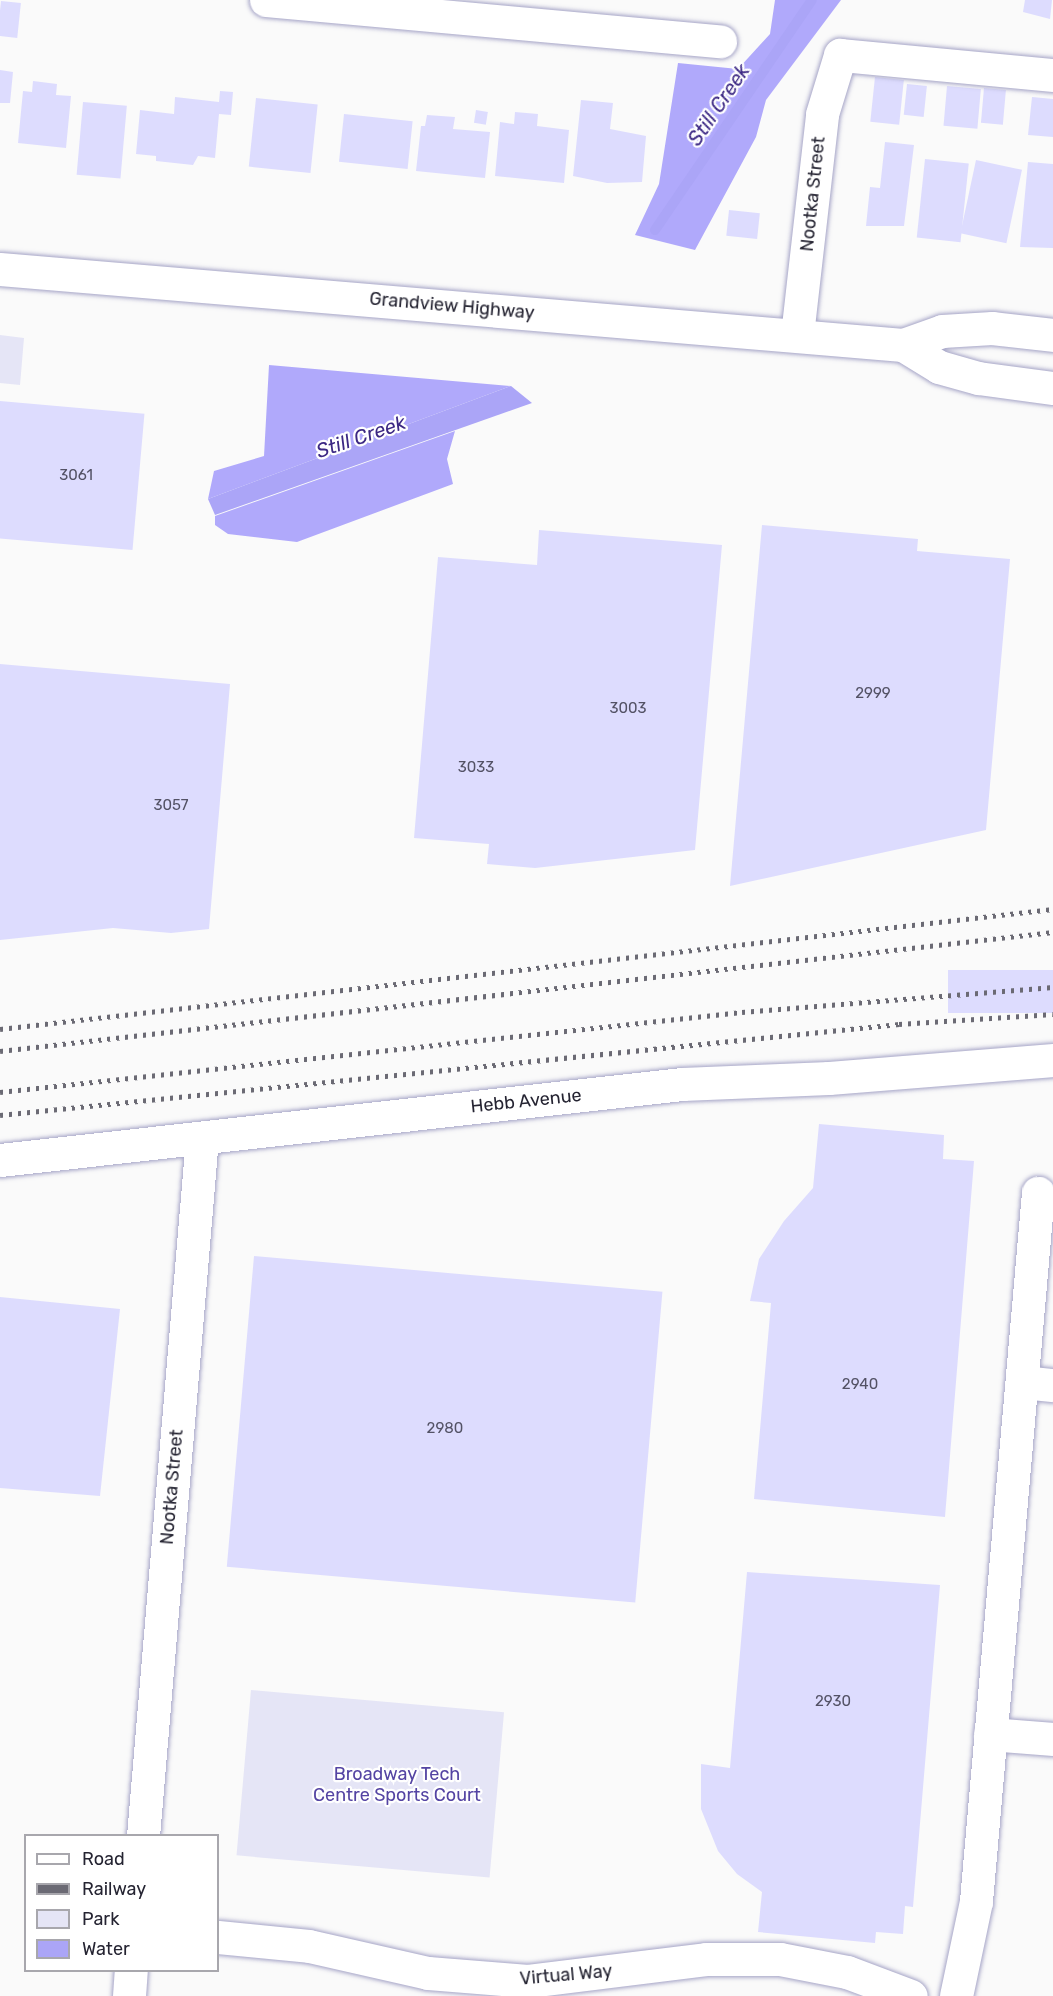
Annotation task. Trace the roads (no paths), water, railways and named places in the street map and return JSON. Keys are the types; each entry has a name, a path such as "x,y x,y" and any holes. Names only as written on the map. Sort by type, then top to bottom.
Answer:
{"street":[{"path":"266,0 720,42"},
{"name":"Nootka Street","path":"797,335 822,114 840,55 1053,75"},
{"name":"Grandview Highway","path":"0,269 903,345 942,332 962,330 992,328 1053,334"},
{"name":"Grandview Highway","path":"903,345 939,367 978,378 1053,388"},
{"name":"Hebb Avenue","path":"0,1160 682,1084 829,1078 1053,1060"},
{"name":"Nootka Street","path":"142,1834 202,1138"},
{"path":"956,1996 976,1901 990,1734 1037,1383 1044,1227 1038,1193"},
{"path":"990,1734 1053,1739"},
{"name":"Virtual Way","path":"219,1937 309,1946 428,1973 528,1981 706,1959 780,1959 847,1972 911,1996"},
{"path":"129,1996 131,1972"}],"water":[{"path":"511,386 532,403 215,515 208,499"}],"waterway":[{"name":"Still Creek","path":"655,230 812,0"}],"railway":[{"path":"0,1029 1053,909"},
{"path":"0,1051 1053,932"},
{"path":"0,1092 742,1012 1053,987"},
{"path":"0,1115 899,1024 1053,1014"}],"park label":[{"name":"Broadway Tech Centre Sports Court","path":"397,1785"}]}
